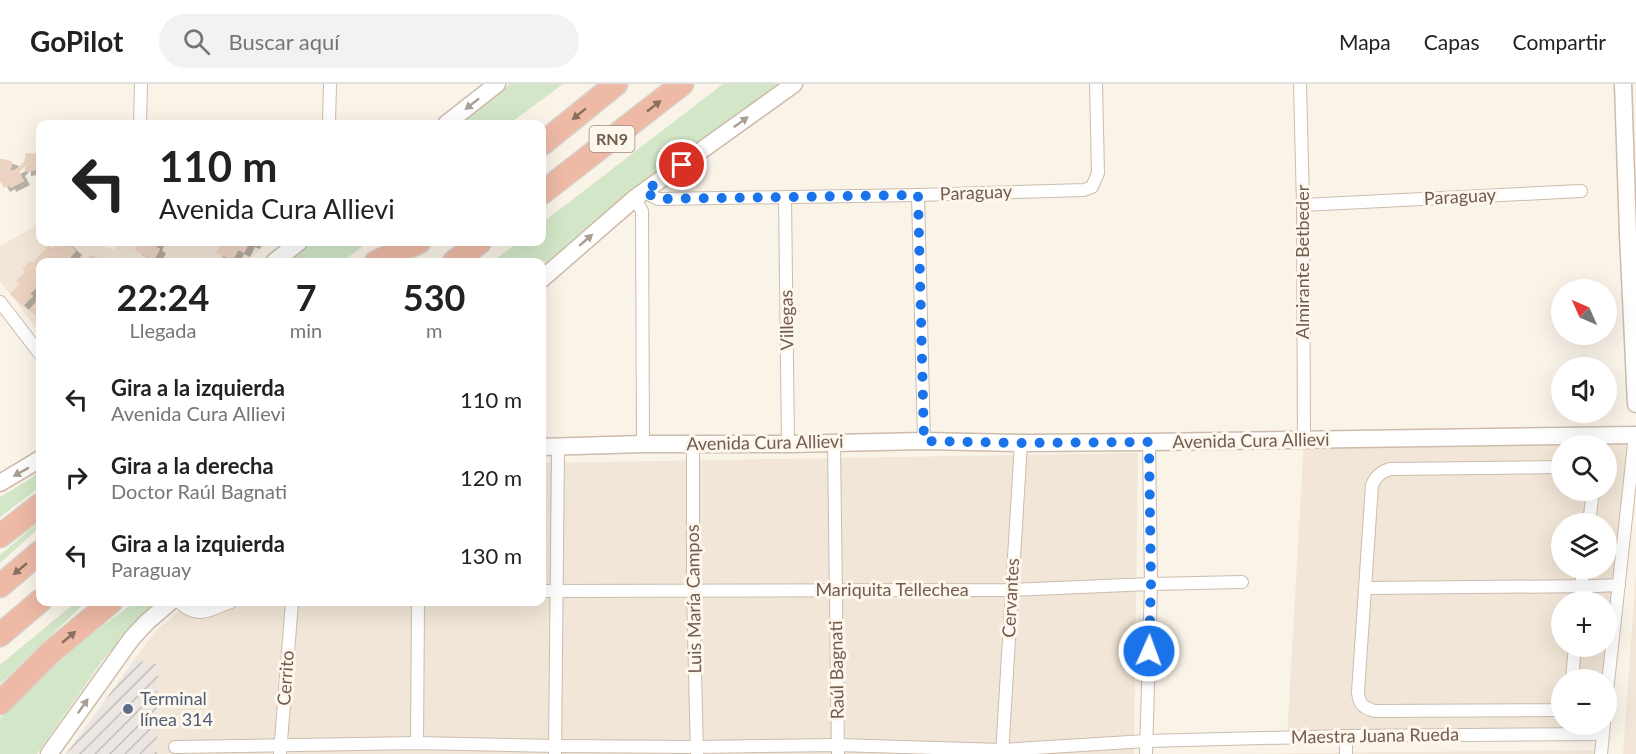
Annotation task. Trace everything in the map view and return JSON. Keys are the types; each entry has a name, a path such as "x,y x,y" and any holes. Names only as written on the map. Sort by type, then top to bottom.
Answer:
{"highway":[{"name":"RN9","path":"546,141 616,84"},
{"name":"RN9","path":"546,190 682,84"},
{"path":"385,258 410,246"},
{"path":"399,258 414,246"},
{"path":"459,258 476,246"},
{"path":"468,258 478,246"},
{"path":"0,536 36,508"},
{"path":"0,586 36,555"},
{"path":"0,635 36,604"},
{"path":"0,703 51,652 106,606"}],"street":[{"path":"140,120 141,84"},
{"path":"328,120 330,84"},
{"path":"451,120 497,84"},
{"path":"546,276 640,195 794,84"},
{"name":"Paraguay","path":"640,195 658,199 1084,190 1092,187 1098,173 1096,84"},
{"name":"Almirante Betbeder","path":"1300,84 1305,441"},
{"path":"1623,84 1630,123 1636,404"},
{"name":"Paraguay","path":"1303,205 1581,191"},
{"path":"640,195 644,444"},
{"path":"918,195 924,441"},
{"name":"Villegas","path":"785,197 788,444"},
{"path":"279,258 294,246"},
{"path":"0,302 36,349"},
{"path":"1610,669 1636,431"},
{"name":"Avenida Cura Allievi","path":"550,447 924,441 1021,443 1305,441 1636,431"},
{"path":"1146,748 1151,584 1149,442"},
{"name":"Raúl Bagnati","path":"834,443 837,749"},
{"name":"Cervantes","path":"1002,752 1021,443"},
{"name":"Luis María Campos","path":"693,444 696,750"},
{"path":"550,447 556,591 555,750"},
{"path":"0,483 36,461"},
{"path":"1551,467 1390,469 1375,478 1372,485 1358,692 1362,706 1375,711 1551,710"},
{"path":"1581,591 1582,579"},
{"name":"Mariquita Tellechea","path":"546,591 1011,590 1242,582"},
{"path":"1366,588 1619,585"},
{"path":"49,754 132,638 165,606"},
{"path":"183,606 189,611 197,612 221,606"},
{"name":"Cerrito","path":"280,750 292,606"},
{"path":"417,743 418,606"},
{"name":"Maestra Juana Rueda","path":"175,747 280,750 417,743 555,750 837,749 1002,752 1146,748 1346,736 1551,730"},
{"path":"1601,754 1603,735"},
{"path":"1346,736 1346,754"}],"shaded area":[{"path":"36,226 36,246 102,246 115,250 116,246 264,246 250,258 36,258 36,328 0,281 0,246"},
{"path":"1617,435 1635,435 1617,591 1551,591 1551,657 1609,657 1607,669 1551,669 1551,735 1287,738 1304,441 1551,437 1551,501 1617,501"},
{"path":"1138,453 1134,754 157,754 158,664 134,660 154,633 185,606 546,606 546,463"},
{"path":"1636,572 1636,754 1623,754"},
{"name":"Terminal línea 314","path":"134,660 158,664 157,754 66,754"},
{"path":"1594,750 1594,754 1221,754"}],"green space":[{"path":"510,84 563,84 514,120 464,120"},
{"path":"723,84 785,84 546,270 546,258 497,258 513,246 546,246 546,220"},
{"path":"307,246 363,246 347,258 291,258"},
{"path":"36,474 36,490 0,517 0,497"},
{"path":"36,524 36,531 0,563 0,555"},
{"path":"71,606 82,606 0,684 0,665"},
{"path":"130,606 154,606 139,619 102,661 37,754 0,754 0,718 78,644"}],"building":[{"path":"26,153 36,154 36,170 25,172 25,166 19,172 24,181 10,188 9,185 4,188 0,181 0,159 13,162 10,170 12,171 24,162"},
{"path":"48,246 52,248 70,246 76,251 70,258 37,258"},
{"path":"138,246 156,246 160,249 155,258 150,258 135,250"},
{"path":"219,246 248,246 244,253 238,250 234,258 216,253"},
{"path":"36,259 36,288 30,294 33,296 23,306 10,294 20,284 16,281 25,272 22,269 30,261 32,263"},
{"path":"36,302 36,316 29,310"}],"place":[{"name":"Terminal línea 314","path":"128,709"}],"route":[{"path":"682,165 644,192 658,199 918,195 924,441 1149,442 1151,584 1149,651"}]}
